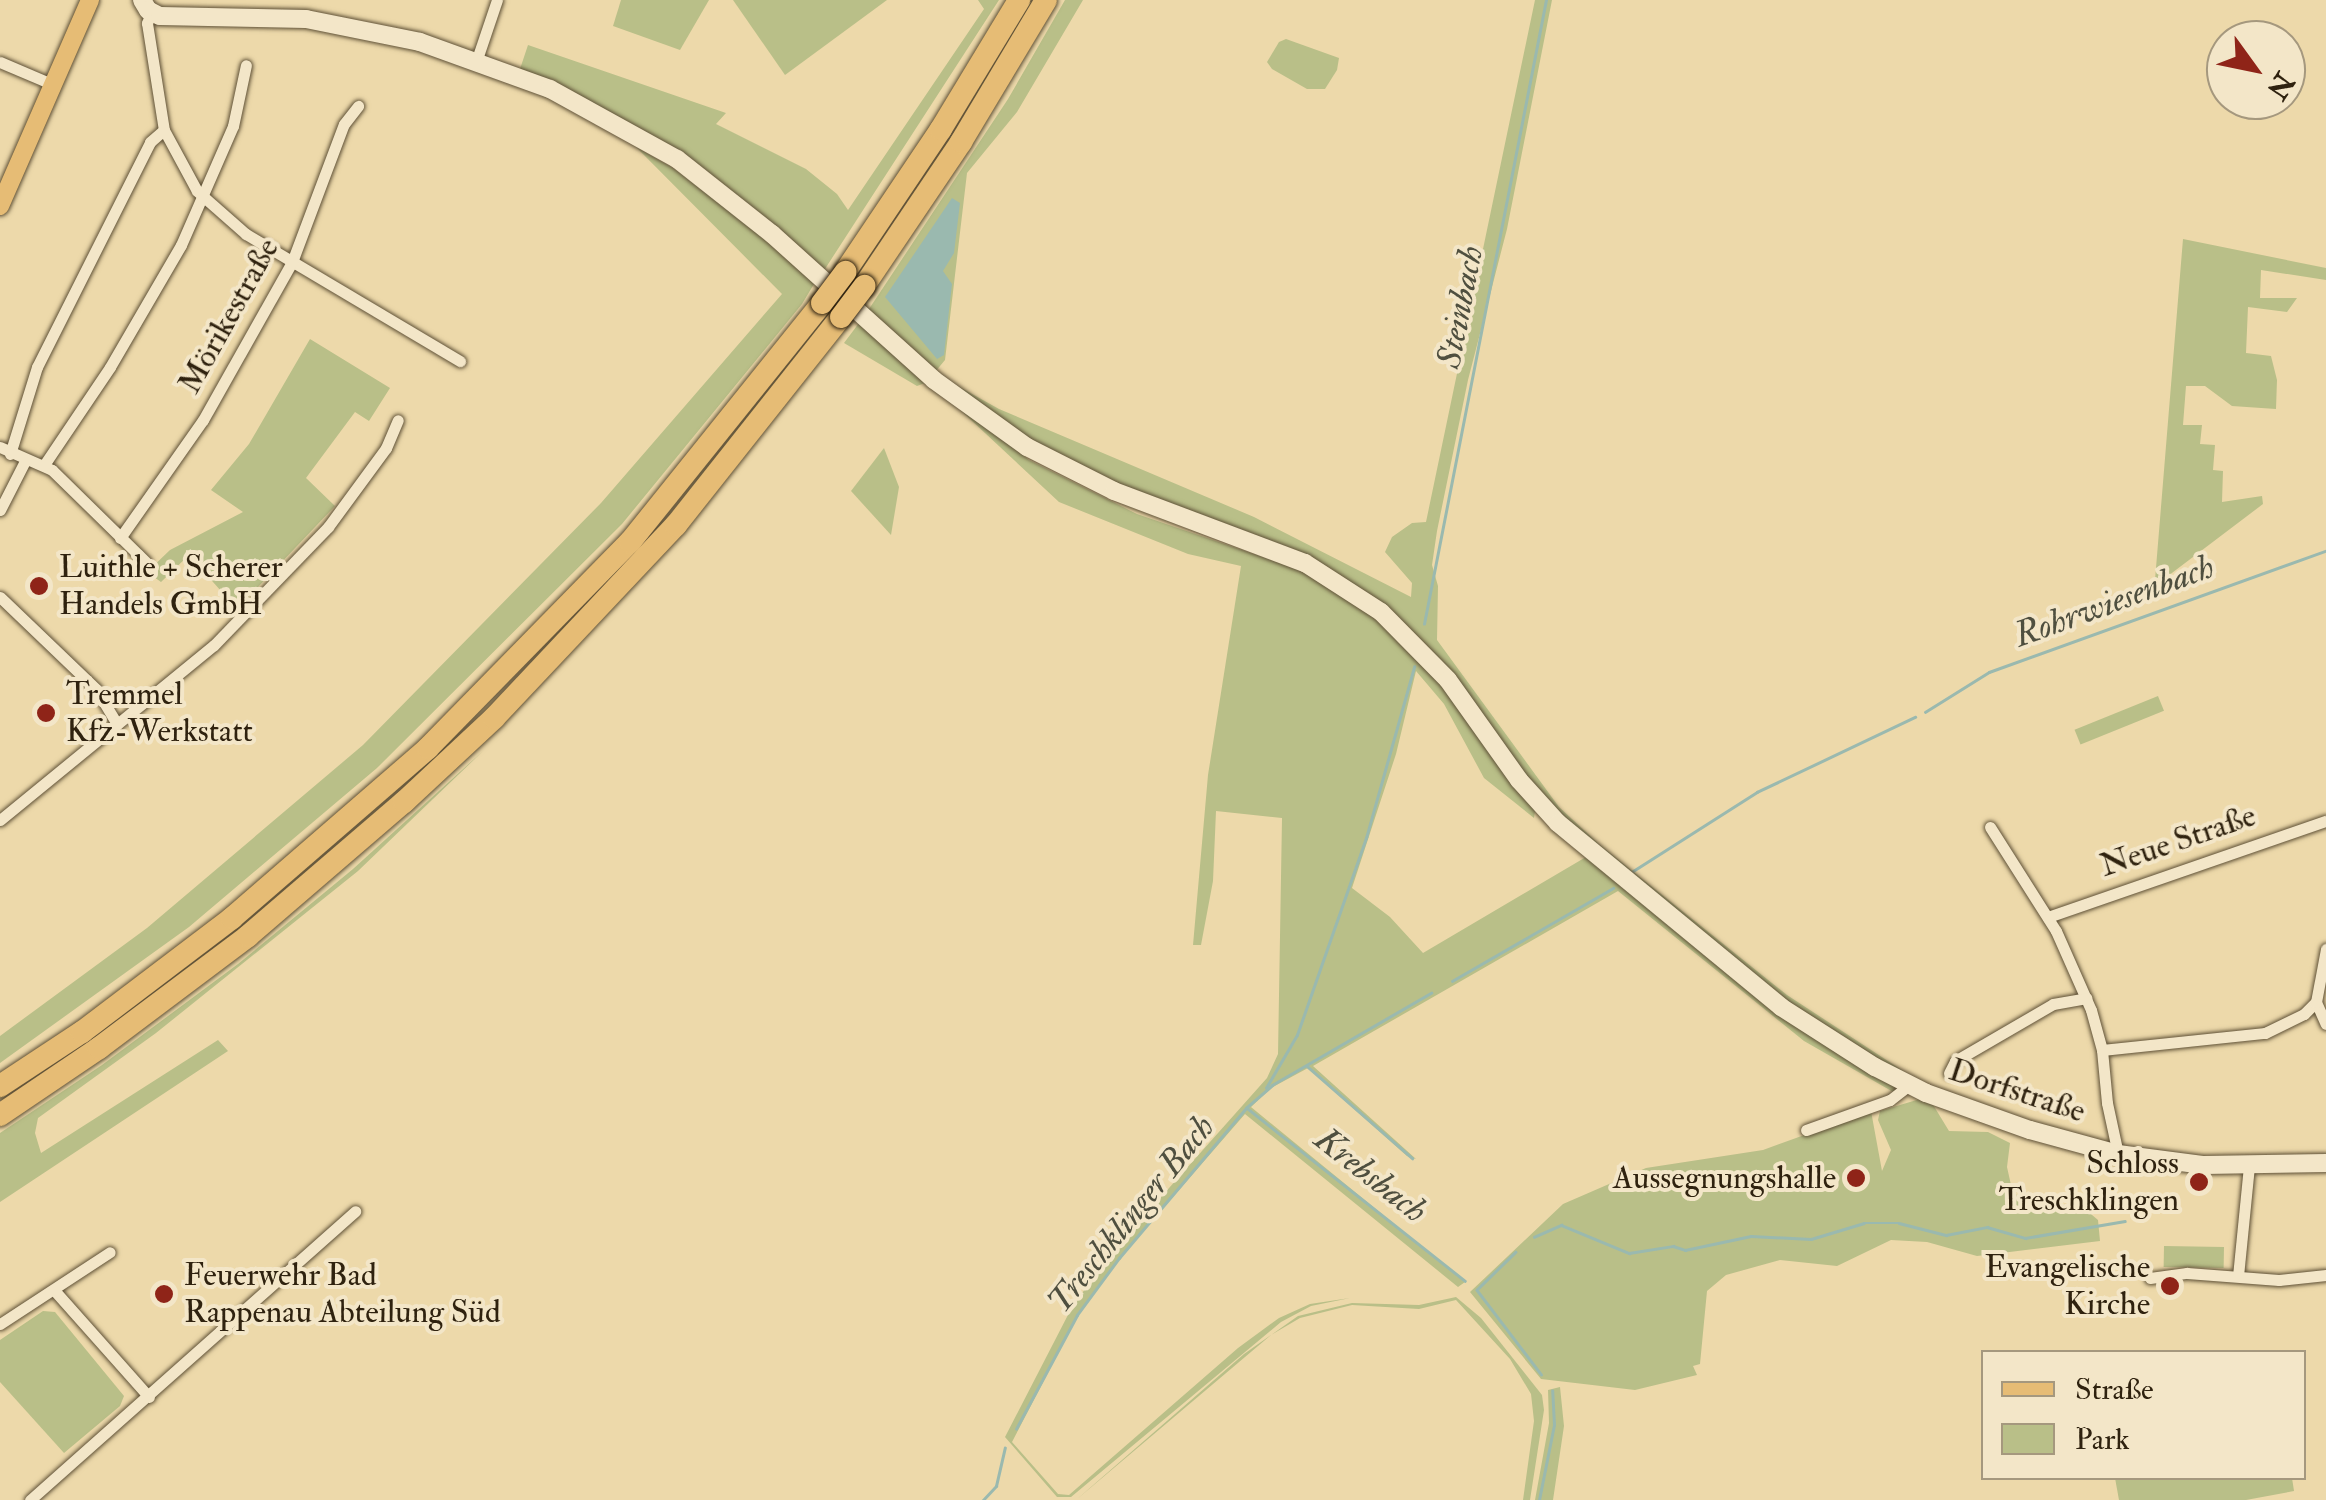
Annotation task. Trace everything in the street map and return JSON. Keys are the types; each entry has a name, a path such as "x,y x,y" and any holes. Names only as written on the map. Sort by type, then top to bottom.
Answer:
{"highway":[{"path":"854,279 1019,0"},
{"path":"0,1114 99,1048 248,936 468,743 676,525 854,279 961,142 1046,0"},
{"path":"0,1086 82,1032 220,928 428,748 630,542 832,310"}],"main road":[{"path":"0,206 90,0"}],"street":[{"path":"477,60 497,0"},
{"path":"147,6 164,130 203,197 246,234 460,360"},
{"name":"Dorfstraße","path":"147,6 333,23 477,60 550,89 677,159 728,197 934,380 1027,448 1114,492 1290,556 1369,603 1437,667 1519,780 1558,824 1780,1007 1875,1067 1910,1085 2030,1130 2118,1154 2160,1162 2326,1164"},
{"path":"0,62 54,86"},
{"path":"44,465 112,364 181,245 233,126 246,65"},
{"name":"Mörikestraße","path":"120,538 203,420 292,262 344,124 358,106"},
{"path":"146,562 44,465 5,450 37,368 150,142 164,130"},
{"path":"0,820 214,646 305,552 386,448 398,420"},
{"path":"0,510 26,458"},
{"path":"0,597 96,689 118,724"},
{"name":"Neue Straße","path":"2048,917 2326,821"},
{"path":"1990,827 2048,917 2086,998 2102,1050 2106,1103 2118,1154"},
{"path":"2102,1050 2266,1033 2304,1014 2316,1002 2326,949"},
{"path":"1949,1073 1955,1061 2054,1004 2086,998"},
{"path":"2316,1002 2326,1024"},
{"path":"1806,1130 1890,1100 1910,1085"},
{"path":"2238,1276 2250,1166"},
{"path":"30,1500 355,1211"},
{"path":"0,1324 110,1252"},
{"path":"2150,1278 2187,1272 2279,1280 2326,1275"},
{"path":"54,1290 149,1397"}],"green space":[{"path":"621,0 709,0 680,50 613,26"},
{"path":"733,0 887,0 785,75"},
{"path":"978,0 999,0 823,272 751,207 519,72 528,45 726,113 716,124 806,169 837,194 848,210 984,9"},
{"path":"1065,0 1083,0 1017,112 967,173 945,360 935,372 867,312 1008,99"},
{"path":"1535,0 1552,0 1507,229 1468,380 1437,531 1432,565 1438,586 1437,640 1559,807 1600,845 1787,995 1914,1078 1838,1043 1534,794 1457,687 1339,581 1075,471 949,381 999,409 1254,517 1411,597 1412,583 1385,552 1392,537 1412,523 1426,522"},
{"path":"1286,39 1339,58 1337,70 1325,89 1307,89 1272,69 1267,62 1279,42"},
{"path":"636,147 673,168 749,226 814,284 802,304 622,524 377,768 189,927 0,1063 0,1036 147,928 363,745 601,503 782,294"},
{"path":"2183,239 2326,268 2326,280 2261,270 2260,298 2297,298 2287,312 2248,307 2246,353 2271,356 2277,380 2276,409 2232,406 2205,386 2186,386 2183,425 2202,425 2200,444 2215,445 2213,470 2223,471 2222,502 2262,496 2263,504 2160,582 2155,580"},
{"path":"859,323 925,383 917,386 844,343"},
{"path":"310,339 390,388 369,421 355,412 306,478 335,506 237,609 189,555 161,582 147,572 170,550 243,512 211,490 249,444"},
{"path":"942,393 1029,460 1137,514 1303,571 1369,613 1446,688 1535,811 1534,818 1484,778 1444,704 1416,671 1396,754 1352,888 1390,917 1423,953 1586,857 1794,1025 1895,1086 1895,1093 1804,1041 1618,891 1313,1066 1416,1159 1407,1156 1308,1068 1271,1088 1251,1107 1465,1282 1458,1287 1245,1114 1112,1267 1078,1315 1012,1442 1058,1494 1069,1495 1238,1348 1279,1318 1310,1304 1350,1298 1311,1306 1281,1322 1071,1497 1057,1497 1005,1437 1070,1311 1104,1261 1267,1078 1278,1054 1282,818 1216,811 1213,881 1201,945 1193,945 1208,775 1241,566 1188,554 1059,502"},
{"path":"884,448 899,487 891,535 851,491"},
{"path":"2158,696 2164,711 2081,745 2075,730"},
{"path":"483,751 358,871 156,1033 38,1118 35,1133 41,1153 218,1040 228,1051 0,1202 0,1133 102,1065 238,964 353,869"},
{"path":"1920,1099 1932,1103 1949,1131 1988,1132 2010,1143 2007,1167 2013,1194 2085,1209 2098,1220 2100,1241 1977,1256 1927,1242 1891,1240 1837,1266 1780,1260 1726,1275 1707,1291 1700,1364 1693,1366 1697,1375 1635,1390 1541,1379 1470,1292 1563,1204 1646,1168 1763,1150 1871,1111 1882,1171 1891,1150 1878,1120 1880,1111"},
{"path":"2164,1246 2224,1247 2224,1268 2164,1267"},
{"path":"1456,1297 1481,1318 1542,1395 1544,1410 1530,1500 1523,1500 1534,1421 1531,1394 1510,1359 1456,1300 1419,1309 1352,1305 1300,1318 1271,1335 1298,1316 1352,1303 1419,1305"},
{"path":"43,1311 55,1312 124,1396 120,1406 64,1453 0,1382 0,1340"},
{"path":"1271,1335 1076,1500 1244,1354"},
{"path":"1560,1387 1564,1426 1553,1500 1535,1500 1549,1423 1548,1390"},
{"path":"2115,1480 2292,1480 2294,1491 2246,1500 2119,1500"}],"water":[{"path":"952,198 960,203 954,253 943,271 952,284 944,355 937,359 885,297"}],"waterway":[{"name":"Steinbach","path":"1424,624 1546,0"},
{"name":"Rohrwiesenbach","path":"1925,712 1989,672 2326,551"},
{"name":"Steinbach","path":"1266,1088 1297,1035 1366,838 1414,667"},
{"name":"Rohrwiesenbach","path":"1633,871 1757,792 1915,717"},
{"name":"Rohrwiesenbach","path":"1452,981 1613,888"},
{"name":"Treschklinger Bach","path":"1016,1429 1077,1315 1119,1258 1246,1108 1272,1085 1431,993"},
{"path":"1307,1066 1412,1158"},
{"name":"Krebsbach","path":"1247,1108 1465,1281"},
{"name":"Krebsbach","path":"1534,1237 1561,1225 1629,1253 1673,1246 1685,1250 1751,1236 1811,1239 1864,1223 1899,1223 1946,1235 1987,1227 2025,1238 2125,1221"},
{"path":"1516,1252 1477,1290 1541,1374"},
{"path":"1539,1500 1554,1425 1552,1391"},
{"name":"Treschklinger Bach","path":"983,1500 996,1486 1005,1448"}],"place":[{"name":"Luithle + Scherer Handels GmbH","path":"39,586"},
{"name":"Tremmel Kfz-Werkstatt","path":"46,713"},
{"name":"Aussegnungshalle","path":"1856,1178"},
{"name":"Schloss Treschklingen","path":"2199,1182"},
{"name":"Evangelische Kirche","path":"2170,1286"},
{"name":"Feuerwehr Bad Rappenau Abteilung Süd","path":"164,1294"}]}
